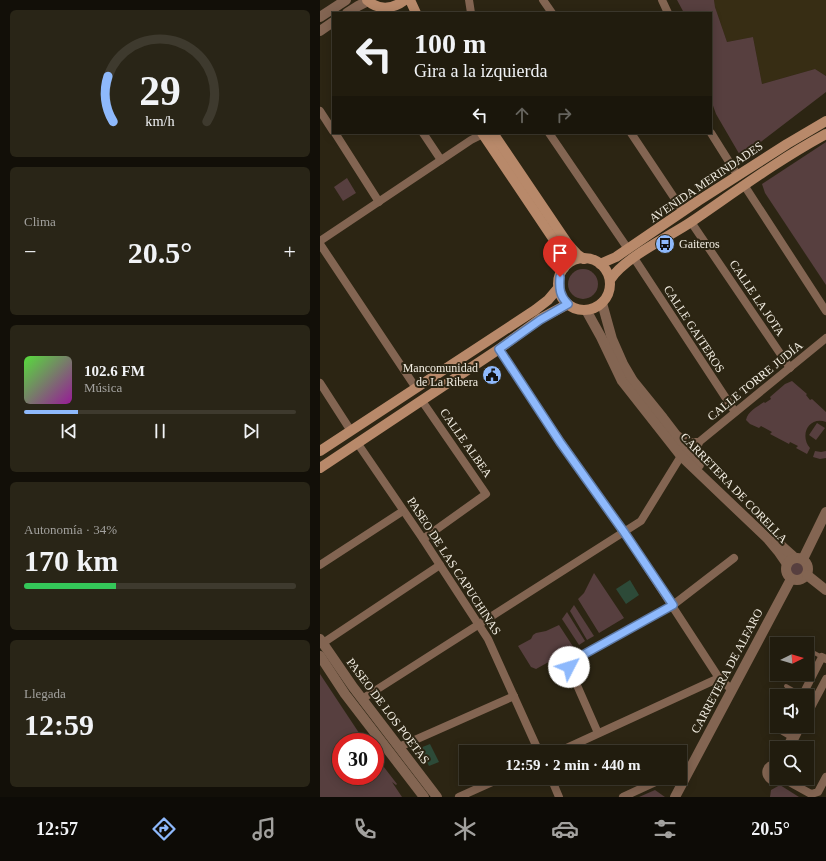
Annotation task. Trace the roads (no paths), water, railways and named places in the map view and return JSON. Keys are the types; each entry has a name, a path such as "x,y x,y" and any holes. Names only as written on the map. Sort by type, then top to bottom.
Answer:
{"main road":[{"path":"368,1 377,6 388,8 400,4 405,0"},
{"path":"410,0 416,12"},
{"path":"392,7 400,12"},
{"name":"AVENIDA MERINDADES","path":"600,264 628,250 683,211 786,144 826,121"},
{"path":"483,134 558,246 563,257 564,268"},
{"path":"495,134 568,244 584,259"},
{"name":"AVENIDA MERINDADES","path":"610,280 622,266 691,222 803,146 826,134"},
{"path":"584,259 589,259 600,264 606,271 610,280 610,289 602,303 594,308 586,310 576,309 568,304 564,300 559,287 560,277 564,268 573,261 584,259"},
{"path":"320,451 535,310 552,296 559,287"},
{"path":"320,468 422,401 540,320 568,304"}],"street":[{"path":"320,17 346,0"},
{"path":"469,0 471,12"},
{"path":"543,0 551,12"},
{"path":"662,0 668,12"},
{"path":"349,12 368,1"},
{"path":"320,31 332,23"},
{"path":"320,111 332,129"},
{"path":"335,134 380,202"},
{"path":"424,134 441,160"},
{"path":"320,241 480,134"},
{"path":"550,134 628,250"},
{"path":"632,134 683,211"},
{"path":"712,134 738,176"},
{"path":"744,185 826,311"},
{"name":"CALLE LA JOTA","path":"691,222 790,368"},
{"path":"320,244 416,388"},
{"name":"CALLE GAITEROS","path":"634,258 735,412"},
{"name":"CARRETERA DE CORELLA","path":"602,303 612,339 633,382 694,460 770,537 799,558"},
{"name":"CARRETERA DE CORELLA","path":"586,310 622,381 682,456 774,546 787,564"},
{"name":"CALLE TORRE JUDÍA","path":"699,442 826,338"},
{"path":"499,349 560,442 624,532 720,678 732,690"},
{"path":"320,383 351,430"},
{"name":"CALLE ALBEA","path":"422,401 486,494 422,539"},
{"path":"675,434 690,442 699,442 694,460"},
{"name":"PASEO DE LAS CAPUCHINAS","path":"358,444 488,639 536,745"},
{"path":"362,699 641,521 682,456"},
{"path":"320,565 403,510"},
{"path":"799,558 808,564 809,571 802,580 796,581 791,579 787,574 787,564 799,558 826,512"},
{"path":"598,733 569,667 570,662 673,605 734,558"},
{"path":"321,641 440,565"},
{"path":"807,575 826,590"},
{"name":"CARRETERA DE ALFARO","path":"674,797 791,579"},
{"name":"PASEO DE LOS POETAS","path":"321,641 362,699 437,797"},
{"name":"PASEO DE LOS POETAS","path":"320,656 350,700 424,797"},
{"path":"806,689 825,656"},
{"path":"573,745 720,678"},
{"path":"814,702 826,679"},
{"path":"399,747 514,696"},
{"path":"787,733 795,738 798,733"},
{"path":"790,741 792,736"},
{"path":"770,766 766,772 766,775 770,779"},
{"path":"794,785 811,794 818,792 826,777"},
{"path":"459,797 486,785"},
{"path":"554,785 559,797"},
{"path":"623,797 649,785"}],"lane":[{"path":"814,651 825,656"},
{"path":"786,686 791,689"}],"place":[{"name":"Gaiteros","path":"665,244"},
{"name":"Mancomunidad de La Ribera","path":"492,375"}]}
